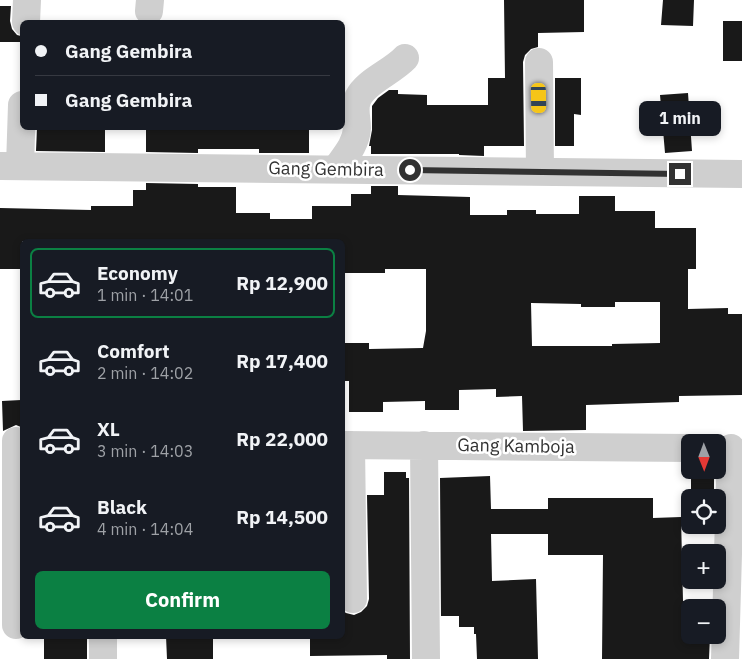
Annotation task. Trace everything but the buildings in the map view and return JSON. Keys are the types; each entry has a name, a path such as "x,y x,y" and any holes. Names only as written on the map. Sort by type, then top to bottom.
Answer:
{"street":[{"path":"26,20 27,0"},
{"path":"336,169 352,148 357,128 356,106 358,97 365,88 405,58"},
{"path":"539,62 540,172"},
{"path":"10,166 20,115"},
{"name":"Gang Gembira","path":"10,166 540,172 741,178"},
{"path":"13,441 16,625"},
{"path":"424,445 426,659"},
{"path":"347,446 353,599"},
{"name":"Gang Kamboja","path":"347,446 681,448"},
{"path":"725,659 730,448"},
{"path":"103,639 103,659"}],"route":[{"path":"410,170 680,174"}]}
